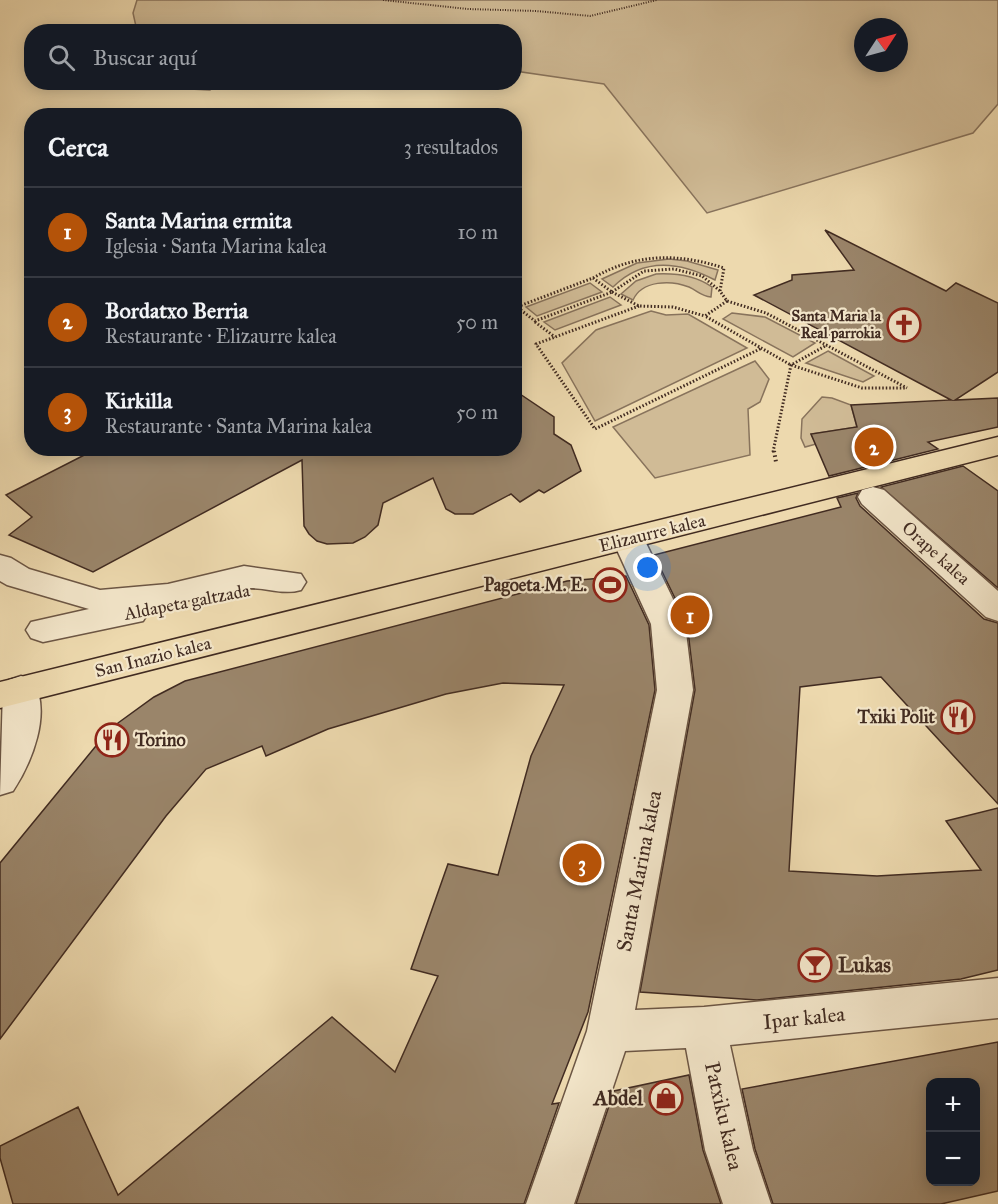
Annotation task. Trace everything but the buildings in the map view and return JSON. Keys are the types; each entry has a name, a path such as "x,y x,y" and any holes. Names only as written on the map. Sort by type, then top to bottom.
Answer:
{"main road":[{"name":"Elizaurre kalea","path":"307,619 998,446"},
{"name":"San Inazio kalea","path":"11,692 307,619"}],"street":[{"name":"Orape kalea","path":"873,496 998,609"},
{"name":"Santa Marina kalea","path":"550,1204 609,1031 675,690 668,624 628,539"},
{"path":"0,566 18,577 100,601 168,595 244,577 290,582 307,619"},
{"name":"Aldapeta galtzada","path":"43,630 290,582"},
{"path":"0,780 13,763 21,738 11,692"},
{"name":"Ipar kalea","path":"609,1031 704,1027 998,998"},
{"name":"Patxiku kalea","path":"704,1027 729,1150 747,1204"}],"path":[{"path":"383,0 468,9 536,11 590,16 657,0"},
{"path":"522,305 593,279 609,267 642,257 703,260 724,268 720,291"},
{"path":"535,321 612,292 644,271 674,269 702,276 720,291 727,301 766,313 907,388 862,388 791,365 762,348 705,316 673,307 639,306 536,344 595,429 762,348"},
{"path":"593,279 639,306"},
{"path":"705,316 727,301"},
{"path":"522,311 555,337"},
{"path":"776,462 773,454 791,365 826,345"}],"shaded area":[{"path":"137,0 998,0 998,104 973,133 707,213 604,84 522,72 522,24 135,24 133,13"},
{"path":"669,259 687,261 718,270 715,280 688,269 662,265 637,271 613,287 602,279 637,263"},
{"path":"656,274 692,277 712,287 711,297 674,283 650,285 637,293 633,300 621,294 636,281"},
{"path":"590,283 602,292 537,316 526,307"},
{"path":"610,297 621,305 555,330 544,322"},
{"path":"651,311 666,315 688,314 747,348 595,421 562,363 596,330"},
{"path":"732,313 765,317 815,343 793,357 723,319"},
{"path":"828,351 874,376 863,382 806,363"},
{"path":"755,361 769,379 760,402 748,409 750,455 655,478 613,427"},
{"path":"822,397 851,405 857,427 811,434 816,444 805,447 801,438 802,419"}],"place":[{"name":"Santa Maria la Real parrokia","path":"904,325"},
{"name":"Bordatxo Berria","path":"874,447"},
{"name":"Pagoeta M. E.","path":"610,585"},
{"name":"Santa Marina ermita","path":"690,615"},
{"name":"Txiki Polit","path":"958,717"},
{"name":"Torino","path":"112,740"},
{"name":"Kirkilla","path":"582,863"},
{"name":"Lukas","path":"815,965"},
{"name":"Abdel","path":"666,1098"}]}
